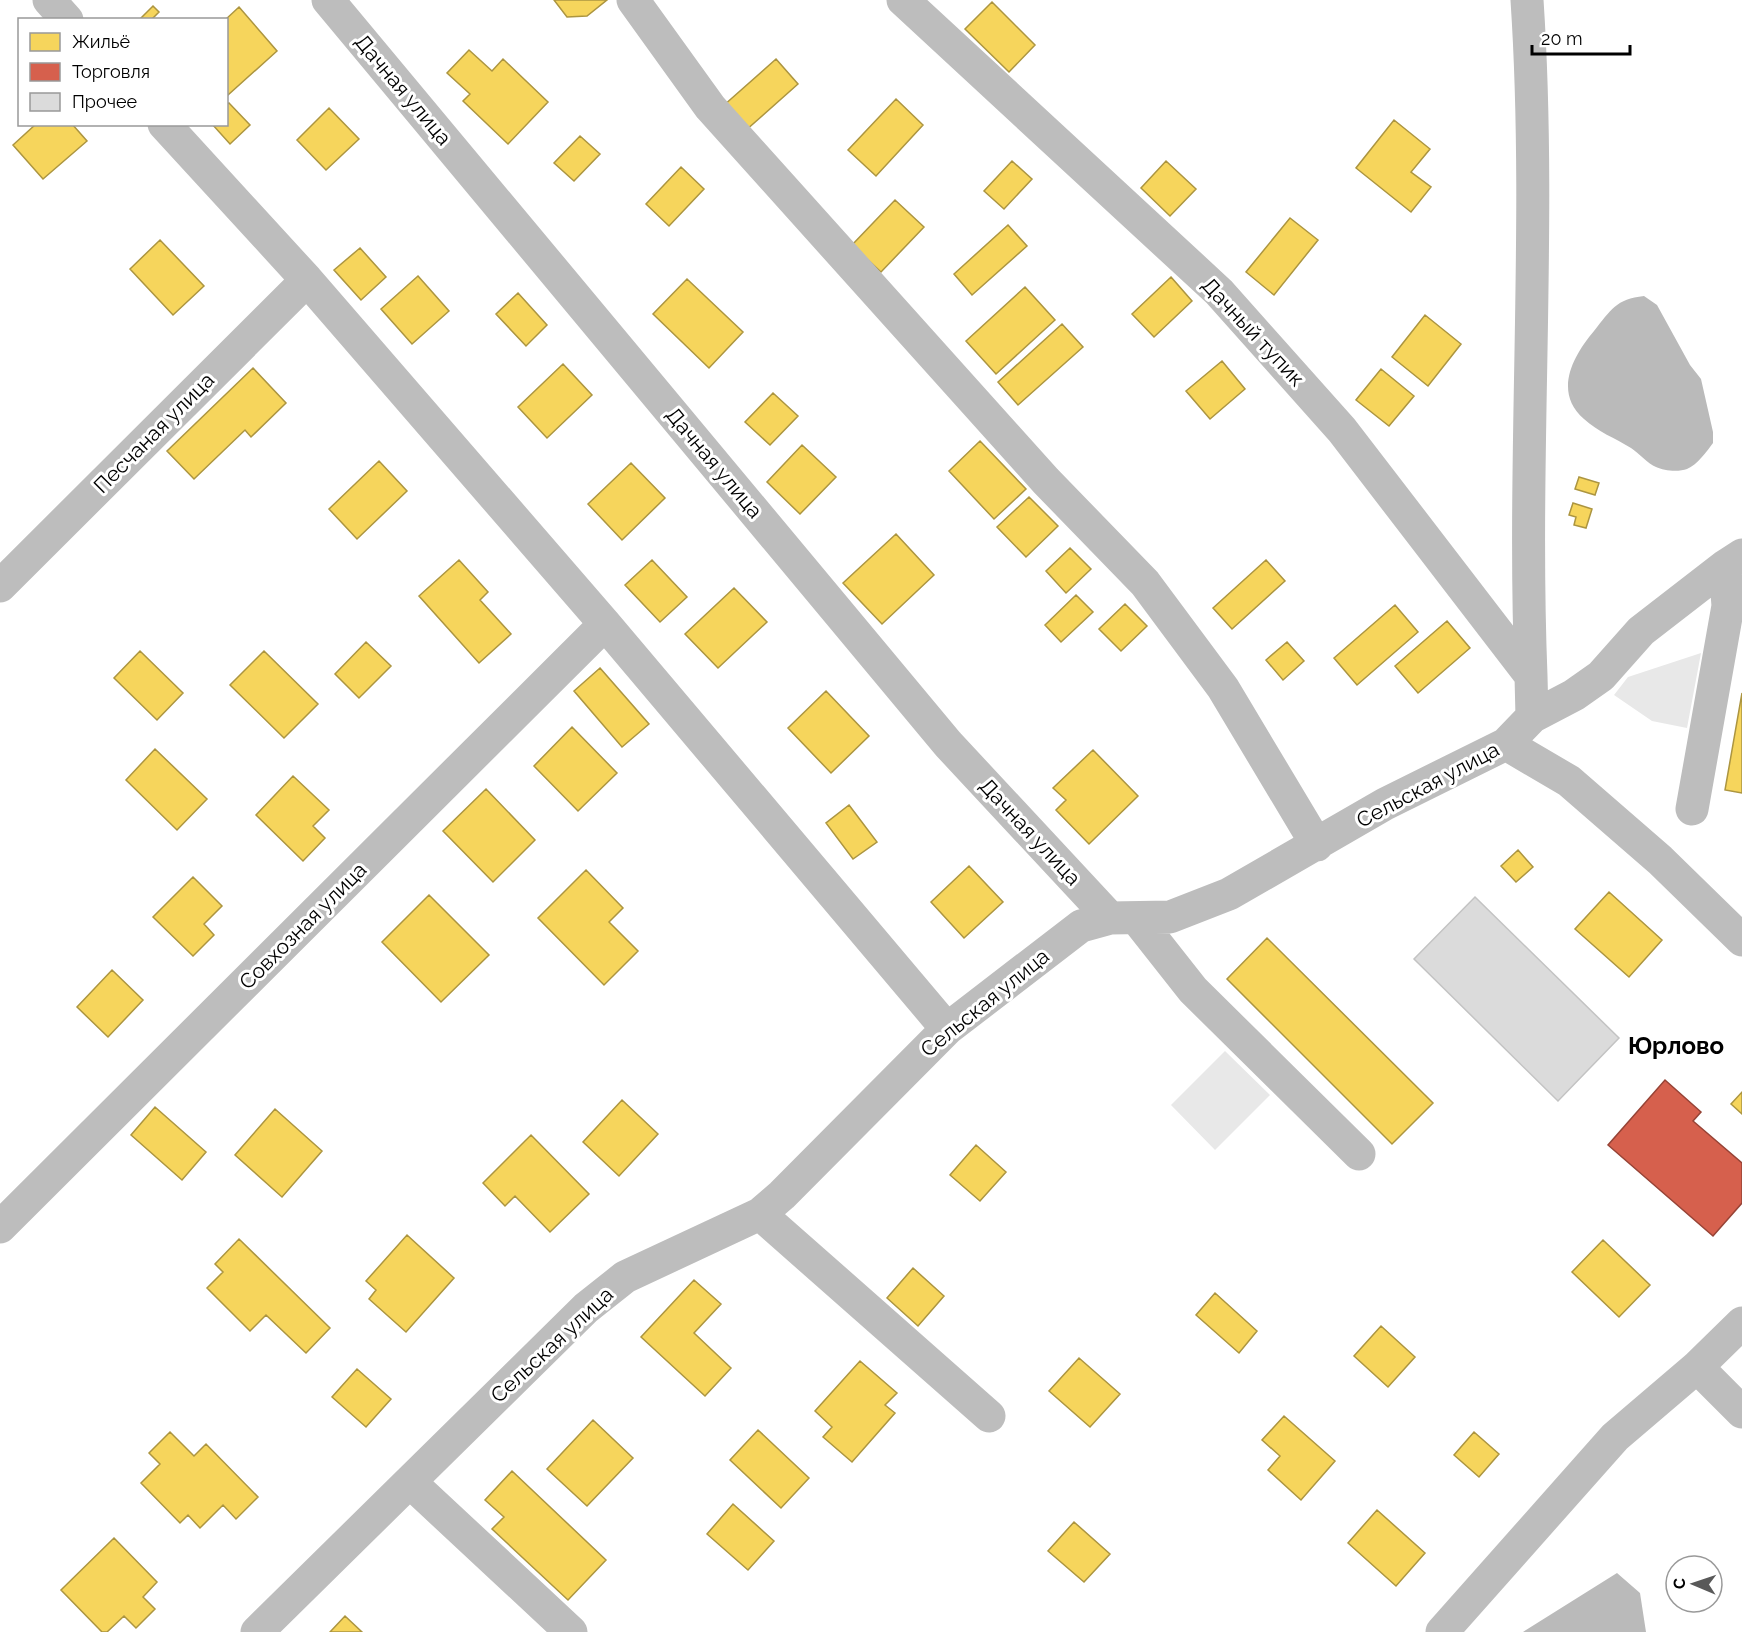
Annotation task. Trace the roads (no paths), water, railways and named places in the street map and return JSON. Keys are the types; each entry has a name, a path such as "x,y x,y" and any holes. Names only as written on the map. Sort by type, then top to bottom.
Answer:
{"street":[{"path":"49,0 65,18"},
{"name":"Дачная улица","path":"328,0 948,744 1359,1154"},
{"path":"633,0 710,107 1046,481 1145,583 1223,688 1317,845"},
{"name":"Дачный тупик","path":"903,0 1219,292 1342,430 1531,676"},
{"path":"1527,0 1531,66 1533,249 1527,591 1532,717"},
{"path":"166,126 308,280 605,624 947,1029"},
{"name":"Песчаная улица","path":"0,586 308,280"},
{"path":"1692,809 1728,606 1733,560"},
{"name":"Сельская улица","path":"257,1632 586,1308 625,1277 760,1214 947,1029 1081,926 1123,918 1170,917 1229,894 1385,804 1506,744 1532,717 1574,695 1600,676 1641,632 1733,560"},
{"name":"Совхозная улица","path":"0,1227 605,624"},
{"path":"1506,744 1569,781 1660,860 1742,940"},
{"path":"760,1214 989,1416"},
{"path":"1442,1632 1615,1437 1697,1367 1742,1323"},
{"path":"1697,1367 1742,1412"},
{"path":"410,1482 571,1632"}],"district":[{"name":"Юрлово","path":"1676,1046"}]}
